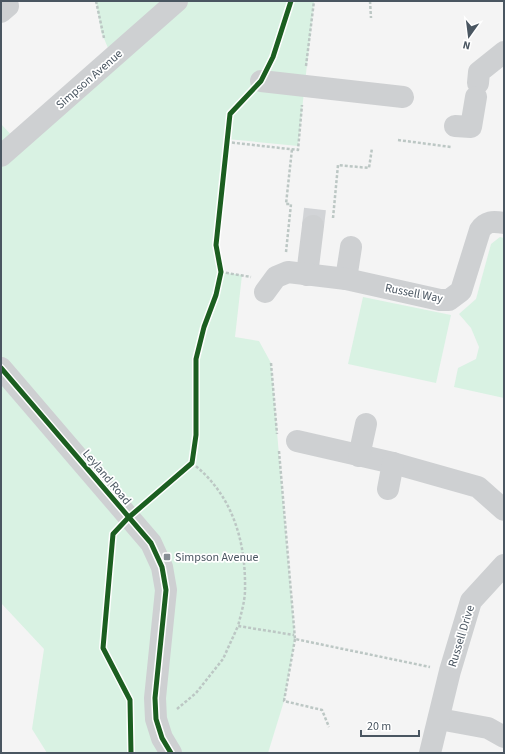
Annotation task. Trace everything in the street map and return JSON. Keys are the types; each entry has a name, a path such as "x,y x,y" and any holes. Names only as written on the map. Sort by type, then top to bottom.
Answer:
{"street":[{"name":"Simpson Avenue","path":"1,156 177,1"},
{"path":"455,126 471,128 480,72 504,52"},
{"path":"261,81 403,98"},
{"name":"Russell Way","path":"283,280 346,279 440,300 449,300 461,291 480,230 489,222 504,223"},
{"path":"283,280 322,223"},
{"path":"346,279 351,247"},
{"name":"Leyland Road","path":"1,368 151,544 162,568 166,590 155,698 156,719 162,738 170,753"},
{"path":"359,456 366,424"},
{"path":"285,444 359,456 448,477 478,487 504,510"},
{"path":"388,489 393,463"},
{"name":"Russell Drive","path":"430,753 450,671 471,602 504,565"},
{"path":"439,719 488,728 504,737"}],"path":[{"path":"96,1 101,31 112,58"},
{"path":"370,1 371,18"},
{"path":"398,140 452,148 455,126"},
{"path":"226,150 228,133"},
{"path":"227,142 298,150"},
{"path":"322,223 338,165 370,168 372,148"},
{"path":"221,272 283,280 291,204 286,204 292,149"},
{"path":"219,280 221,272 220,266"},
{"path":"271,363 285,444 295,639 284,701 322,710 329,727"},
{"path":"186,468 192,463 193,456"},
{"path":"156,719 175,711 196,693 222,659 238,626 245,591 243,556 235,522 222,493 208,475 192,463"},
{"path":"238,626 294,635"},
{"path":"295,639 450,671"}],"green space":[{"path":"96,1 314,1 298,146 227,139 216,245 221,272 242,275 235,337 259,341 271,363 295,639 284,701 268,753 47,753 32,729 44,649 1,603 1,124 17,141 112,58 101,31"},
{"path":"500,237 504,238 504,398 454,387 458,368 476,359 479,347 471,328 459,314 476,299 491,244"},
{"path":"363,297 451,315 436,383 348,364"}],"tunnel":[{"path":"313,226 315,209"}],"cycle path":[{"path":"131,753 130,700 103,648 113,534 128,518 192,463 196,435 196,359 204,327 216,295 221,272 216,245 230,114 261,81 273,57 291,1"},
{"path":"1,368 151,543 162,567 166,590 155,698 156,719 162,738 171,753"}],"place":[{"name":"Simpson Avenue","path":"167,557"}]}
